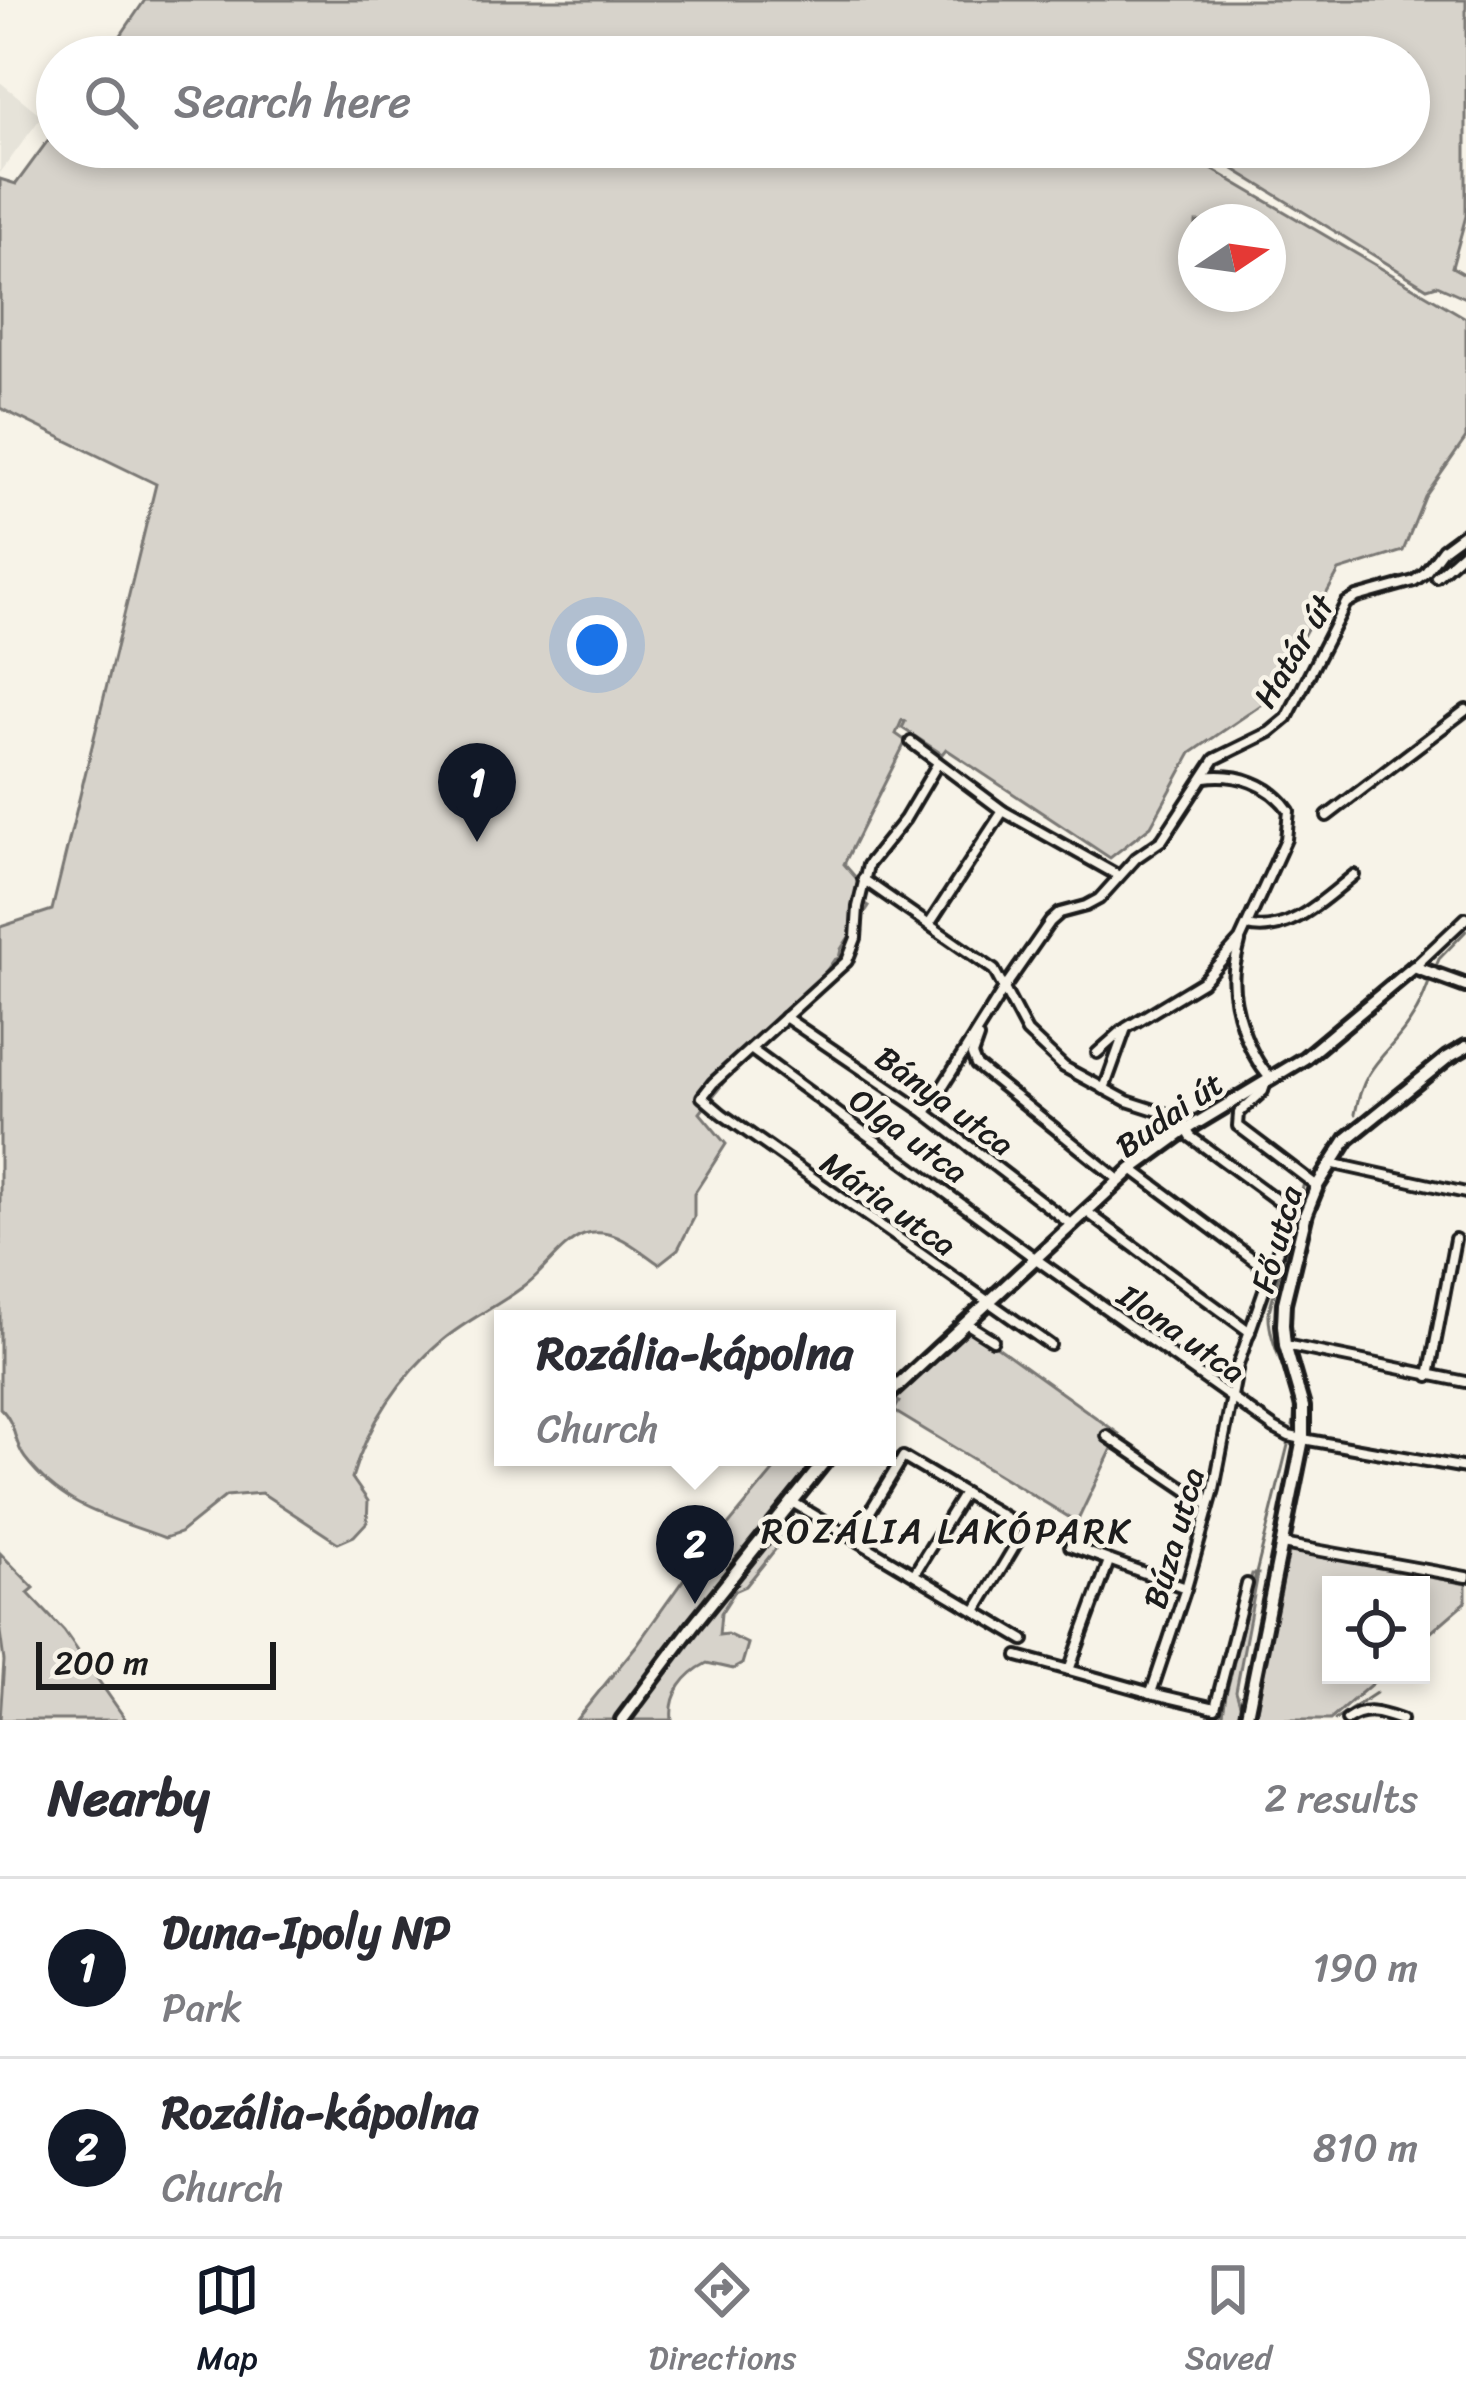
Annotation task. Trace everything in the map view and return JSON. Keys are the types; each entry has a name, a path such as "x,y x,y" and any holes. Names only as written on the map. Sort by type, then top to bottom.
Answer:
{"street":[{"name":"Határ út","path":"926,1113 1051,920 1102,897 1136,858 1164,838 1217,758 1270,732 1287,718 1346,602 1414,581 1466,532"},
{"path":"1436,577 1466,550"},
{"path":"1327,816 1466,710"},
{"path":"910,742 1003,811 1119,875"},
{"path":"752,1050 847,961 856,938 868,866 905,819 938,764"},
{"path":"1203,778 1242,776 1282,801 1289,811 1286,838 1240,940 1233,975 1240,1018 1268,1079 1263,1091 1239,1113 1238,1126 1317,1186"},
{"path":"930,923 1003,811"},
{"path":"1247,926 1259,929 1293,920 1354,875"},
{"path":"863,879 994,970 1028,1032 1064,1066 1127,1101 1180,1118 1186,1129"},
{"name":"Budai út","path":"896,1387 1132,1169 1186,1129 1306,1058 1426,971 1466,918"},
{"path":"1097,1054 1126,1028 1202,982 1240,940"},
{"path":"1426,971 1466,986"},
{"name":"Bánya utca","path":"785,1017 926,1113 1073,1226"},
{"path":"981,1025 972,1055 976,1065 1120,1181"},
{"path":"1104,1089 1126,1028"},
{"name":"Fő utca","path":"1246,1720 1303,1439 1303,1407 1285,1345 1284,1303 1306,1213 1330,1163 1355,1130 1466,1047"},
{"name":"Mária utca","path":"752,1050 702,1097 1050,1345"},
{"name":"Olga utca","path":"752,1050 1036,1259"},
{"name":"Búza utca","path":"1151,1693 1209,1505 1238,1365 1289,1218 1289,1209 1186,1129"},
{"path":"1330,1163 1466,1192"},
{"path":"1132,1169 1269,1271"},
{"path":"1087,1212 1250,1332"},
{"path":"1429,1376 1455,1239"},
{"name":"Ilona utca","path":"1036,1259 1288,1436 1466,1468"},
{"path":"966,1323 993,1340"},
{"path":"1285,1345 1466,1382"},
{"path":"1107,1436 1209,1505"},
{"path":"854,1538 903,1457 1025,1529 976,1612"},
{"path":"622,1720 821,1466"},
{"path":"914,1574 964,1493"},
{"path":"790,1501 1024,1640"},
{"path":"1281,1544 1466,1577"},
{"path":"1070,1546 1186,1588"},
{"path":"1069,1670 1109,1561"},
{"path":"1018,1656 1215,1708 1247,1584"},
{"path":"1347,1720 1365,1712 1402,1720"}],"shaded area":[{"path":"145,0 1466,0 1466,216 1452,267 1466,275 1466,298 1437,285 1427,288 1232,168 1430,168 1430,36 120,36"},
{"path":"0,82 36,111 36,124 0,173"},
{"path":"36,157 36,168 1210,168 1271,204 1178,204 1178,312 1286,312 1286,213 1466,318 1466,438 1425,497 1403,551 1339,571 1267,701 1191,753 1151,826 1110,858 946,749 942,754 902,728 902,720 896,734 906,741 844,864 863,886 857,898 869,906 839,958 744,1056 700,1113 726,1144 694,1194 694,1218 678,1249 659,1264 615,1236 584,1235 518,1291 443,1340 400,1385 376,1421 352,1478 368,1501 367,1522 354,1536 338,1543 262,1493 226,1496 180,1533 165,1538 106,1517 72,1500 40,1475 25,1458 0,1408 0,927 52,910 156,484 0,408 0,179 16,184"},
{"path":"971,1328 1119,1434 1077,1522 896,1412 896,1396"},
{"path":"778,1466 817,1466 772,1518 789,1532 721,1613 719,1635 748,1644 742,1664 733,1669 707,1663 692,1673 676,1693 672,1720 576,1720 636,1646 686,1576"},
{"path":"1287,1549 1425,1576 1322,1576 1322,1684 1372,1684 1330,1720 1269,1720 1256,1715"},
{"path":"0,1553 34,1588 28,1593 64,1631 126,1720 0,1720 4,1661"},
{"path":"1252,1574 1258,1574 1236,1691 1241,1707 1238,1720 1207,1720 1209,1714 1215,1716"},
{"path":"1430,1577 1466,1584 1466,1602 1430,1633"}],"waterway":[{"path":"1434,971 1466,931"},
{"path":"1355,1114 1365,1081 1405,1029 1430,980"},
{"path":"1293,1426 1293,1398 1273,1340 1269,1311 1304,1183"},
{"path":"1222,1720 1288,1445"},
{"path":"1335,1720 1376,1693"}],"place":[{"name":"Duna-Ipoly NP","path":"477,842"},
{"name":"Rozália-kápolna","path":"695,1604"}],"district":[{"name":"ROZÁLIA LAKÓPARK","path":"947,1530"}]}
